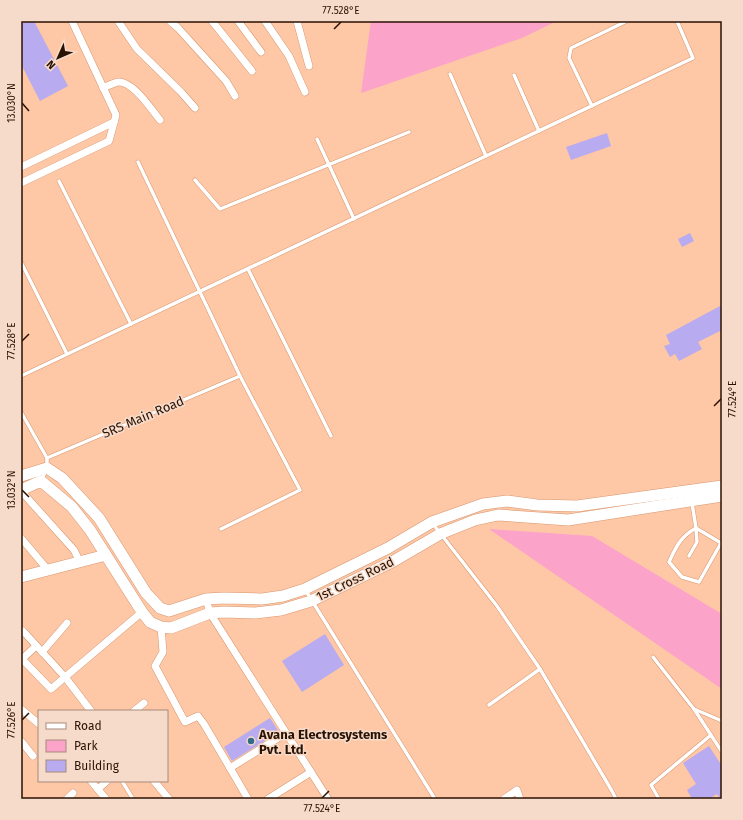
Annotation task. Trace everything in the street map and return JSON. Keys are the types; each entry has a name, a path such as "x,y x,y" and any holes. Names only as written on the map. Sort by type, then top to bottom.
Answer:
{"street":[{"path":"21,183 109,141 116,115 72,21"},
{"path":"118,21 137,49 181,92 195,108"},
{"path":"170,21 226,81 235,96"},
{"path":"212,21 252,71"},
{"path":"238,21 261,52"},
{"path":"266,21 289,56 305,92"},
{"path":"297,21 309,66"},
{"path":"103,88 117,82 126,83 137,92 160,120"},
{"path":"21,167 114,122"},
{"path":"21,476 47,463 99,518 146,593 160,608 169,611 206,600 224,598 262,599 283,596 305,589 388,548 432,522 483,504 507,501 537,505 577,506 722,486"},
{"path":"80,562 74,550 21,490 41,481 72,507 90,530 142,612 150,622 161,627 163,652 155,666 185,722 198,716 248,799"},
{"name":"1st Cross Road","path":"161,627 171,628 210,613 281,610 311,600 392,562 440,534 474,520 498,515 568,520 722,496"},
{"path":"21,538 48,570"},
{"path":"21,577 106,555"},
{"path":"206,600 210,613 328,799"},
{"path":"36,646 22,660 51,690 142,612"},
{"path":"42,652 67,623"},
{"path":"22,631 65,677 90,710"},
{"path":"135,710 144,703"},
{"path":"21,709 38,723"},
{"path":"230,768 286,733"},
{"path":"21,741 33,756"},
{"path":"268,799 311,772"},
{"path":"92,782 106,799"},
{"path":"98,790 106,782"},
{"path":"155,782 169,799"},
{"path":"504,799 517,790 520,799"},
{"path":"67,799 73,793"}],"lane":[{"path":"592,106 569,58 571,48 626,21"},
{"path":"21,376 693,58 677,21"},
{"path":"450,74 486,156"},
{"path":"514,75 539,131"},
{"path":"195,180 220,208 410,132"},
{"path":"317,139 354,219"},
{"path":"138,162 240,376 300,490 220,529"},
{"path":"59,181 131,324"},
{"path":"21,262 67,354"},
{"path":"248,269 331,436"},
{"name":"SRS Main Road","path":"47,463 240,376"},
{"path":"21,412 47,463 41,481"},
{"path":"689,556 697,542 690,490"},
{"path":"432,522 497,606 540,669 616,799"},
{"path":"696,528 721,543 699,582 682,577 668,562 679,541 690,531 696,528"},
{"path":"305,589 435,799"},
{"path":"653,657 694,709 722,752"},
{"path":"489,705 540,669"},
{"path":"694,709 722,721"},
{"path":"659,799 651,784 711,735"},
{"path":"123,782 133,799"}],"green space":[{"path":"371,21 557,21 522,38 361,93"},
{"path":"489,529 592,536 722,614 722,689"}],"building":[{"path":"26,21 34,21 68,86 40,101 21,64 21,24"},
{"path":"607,133 611,146 571,160 566,147"},
{"path":"690,233 694,241 682,247 678,239"},
{"path":"722,305 722,330 698,342 702,349 679,361 675,354 670,357 664,346 670,344 666,335"},
{"path":"325,634 344,665 302,692 282,661"},
{"name":"Avana Electrosystems Pvt. Ltd.","path":"270,718 279,732 232,761 224,747"},
{"path":"709,746 722,766 722,799 720,799 717,794 709,799 692,799 687,790 696,784 683,763"}],"place":[{"name":"Avana Electrosystems Pvt. Ltd.","path":"251,741"}]}
